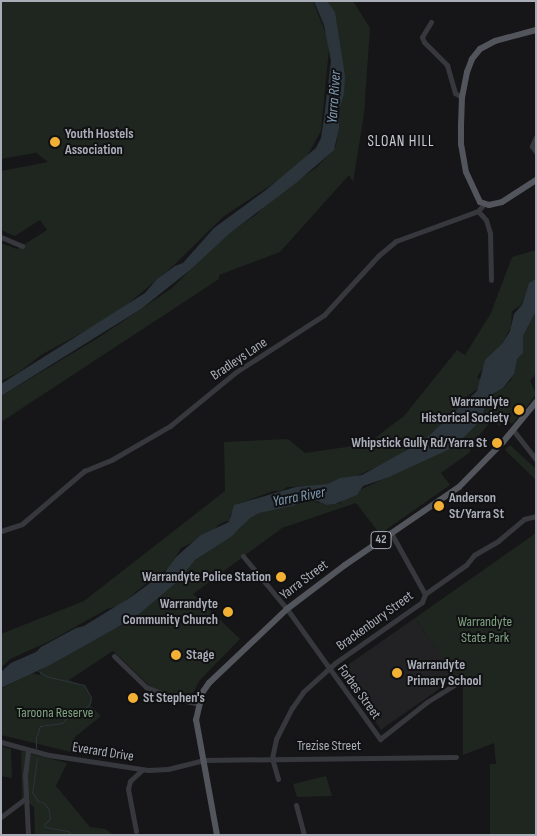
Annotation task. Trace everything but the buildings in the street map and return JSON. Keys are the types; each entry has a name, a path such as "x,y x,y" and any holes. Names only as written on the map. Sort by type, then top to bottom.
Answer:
{"main road":[{"path":"536,30 496,41 480,49 472,59 467,72 462,97 461,144 466,172 474,191 484,204 496,205 536,180"},
{"name":"Yarra Street","path":"217,835 196,720 202,693 216,674 286,608 459,487 513,430 536,402"}],"street":[{"path":"432,22 422,36 424,42 447,66 455,92 462,97"},
{"path":"536,138 532,146 536,152"},
{"name":"Bradleys Lane","path":"1,531 22,524 84,471 113,459 170,426 236,372 324,315 378,256 396,241 478,211 484,204"},
{"path":"478,211 486,220 490,232 491,280"},
{"path":"1,237 22,246"},
{"path":"513,430 536,459"},
{"name":"Brackenbury Street","path":"272,758 276,738 292,708 303,692 328,669 422,602 425,594 466,565 474,555 498,541 524,519 536,516"},
{"path":"390,534 425,594"},
{"name":"Forbes Street","path":"243,556 286,608 380,739 427,702 459,682"},
{"path":"114,656 146,687 165,695 199,704"},
{"path":"320,677 328,675 335,678"},
{"name":"Everard Drive","path":"1,742 28,751 142,770 168,769 202,760"},
{"path":"28,751 26,798 28,835"},
{"name":"Trezise Street","path":"202,760 456,757"},
{"path":"272,758 278,778"},
{"path":"136,831 128,789 130,781 142,770"},
{"path":"1,817 26,798"},
{"path":"296,804 304,835"}],"shaded area":[{"name":"Warrandyte Primary School","path":"415,618 456,677 381,730 340,671"}],"green space":[{"path":"1,1 313,1 328,39 329,49 321,131 306,158 294,170 224,216 173,266 116,314 41,355 18,373 1,381 1,243 17,249 47,230 40,220 15,236 1,230 1,171 48,162 35,152 1,159"},
{"path":"326,1 353,1 370,28 364,114 353,182 349,175 280,252 219,275 219,279 1,422 1,396 98,338 172,288 224,236 257,214 268,202 317,167 336,146 340,103"},
{"path":"536,250 536,278 529,285 521,305 512,311 511,328 507,334 504,346 485,361 484,367 477,377 481,380 479,388 466,397 459,409 447,416 443,423 429,435 429,438 419,441 392,460 354,477 323,486 287,487 282,491 273,491 238,504 230,515 230,522 226,521 218,525 213,532 181,548 169,568 154,577 119,606 107,609 50,641 10,659 1,668 1,634 84,601 225,491 224,442 288,439 305,453 367,444 404,416 457,350 465,355 491,313 512,257"},
{"name":"Taroona Reserve","path":"536,311 536,373 530,381 536,394 525,409 520,405 514,410 520,415 512,424 506,418 499,426 492,420 475,440 469,453 441,473 450,485 380,534 356,503 282,528 193,594 240,639 200,680 190,699 152,688 113,651 69,680 86,687 92,701 90,705 101,716 75,737 71,752 1,735 1,689 31,673 40,675 40,670 108,631 121,626 174,585 192,562 239,530 249,517 257,514 261,508 282,508 315,499 317,503 323,502 327,505 341,503 342,498 379,481 487,404 489,396 503,388 511,380 517,358 520,356 523,336"},
{"path":"510,445 536,469 536,480 505,450"},
{"name":"Warrandyte State Park","path":"536,533 536,835 490,835 490,764 496,764 494,743 463,755 463,687 415,618"},
{"path":"1,746 11,749 12,778 1,776"},
{"path":"21,751 67,763 56,786 90,827 105,829 114,835 35,835 34,807 22,798"},
{"path":"326,776 332,796 297,797 293,784"}],"water":[{"name":"Yarra River","path":"314,1 327,1 335,12 345,76 344,94 337,116 339,118 339,128 334,150 296,183 230,233 190,270 141,309 1,396 1,384 145,293 157,279 175,266 183,263 214,228 266,190 316,148 321,138 331,61 324,25"},
{"name":"Yarra River","path":"536,279 536,311 523,336 523,353 517,359 514,374 503,388 489,396 489,403 485,405 483,414 475,426 454,447 389,477 363,486 357,495 335,504 327,505 312,499 302,500 296,505 259,513 250,518 232,536 195,560 176,583 134,618 50,665 1,688 1,672 11,663 36,652 41,647 76,628 84,626 131,597 165,572 176,557 201,535 229,522 234,505 296,487 328,484 340,478 362,475 423,441 477,391 485,360 503,343 510,331 514,314 522,305 529,283"}],"waterway":[{"path":"36,748 36,737 40,726 62,723 75,709 85,709 90,703 91,697 84,685 48,677 37,670"},
{"path":"37,758 32,792 38,801 44,803 49,810 50,819 44,824 45,827 68,831 72,835"}],"place":[{"name":"Youth Hostels Association","path":"55,142"},
{"name":"Warrandyte Historical Society","path":"519,410"},
{"name":"Whipstick Gully Rd/Yarra St","path":"497,443"},
{"name":"Anderson St/Yarra St","path":"439,506"},
{"name":"Warrandyte Police Station","path":"281,577"},
{"name":"Warrandyte Community Church","path":"228,612"},
{"name":"Stage","path":"176,655"},
{"name":"Warrandyte Primary School","path":"397,673"},
{"name":"St Stephen's","path":"133,698"}],"district":[{"name":"SLOAN HILL","path":"401,142"}]}
